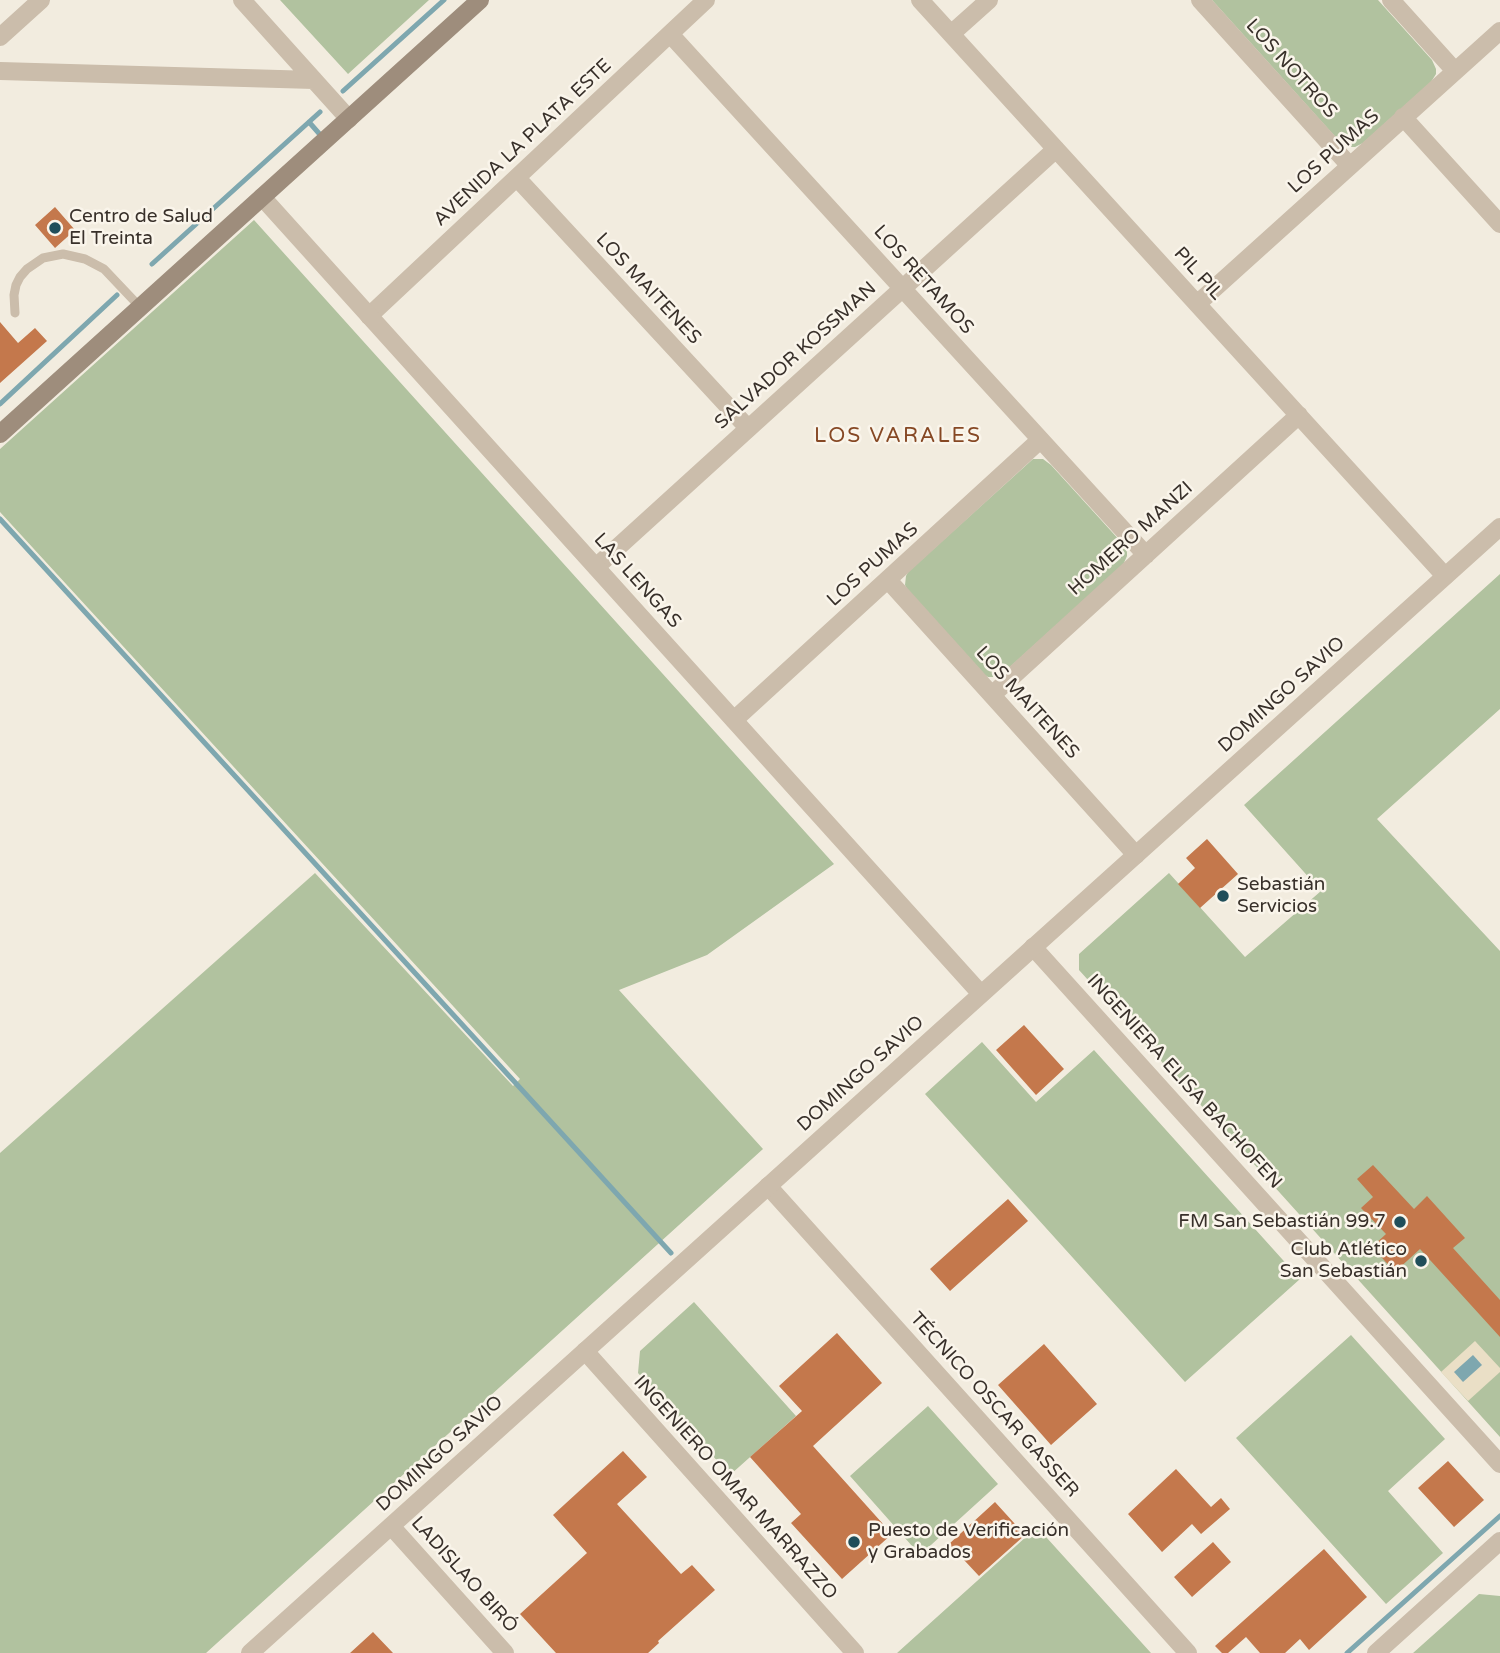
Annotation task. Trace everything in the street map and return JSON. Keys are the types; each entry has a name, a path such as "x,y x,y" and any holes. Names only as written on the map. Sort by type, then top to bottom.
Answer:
{"main road":[{"path":"0,434 480,0"}],"street":[{"path":"0,37 41,0"},
{"path":"242,0 349,119"},
{"name":"AVENIDA LA PLATA ESTE","path":"369,316 706,0"},
{"name":"PIL PIL","path":"920,0 1445,576"},
{"path":"951,34 989,0"},
{"name":"LOS NOTROS","path":"1200,0 1350,166"},
{"path":"1391,0 1455,71"},
{"name":"LOS PUMAS","path":"1197,304 1500,30"},
{"name":"LOS RETAMOS","path":"670,34 1146,555"},
{"path":"0,71 314,80"},
{"path":"1404,117 1500,224"},
{"name":"SALVADOR KOSSMAN","path":"596,567 1056,149"},
{"name":"LOS MAITENES","path":"517,178 748,428"},
{"name":"LAS LENGAS","path":"262,197 981,994"},
{"name":"HOMERO MANZI","path":"992,695 1299,415"},
{"name":"LOS PUMAS","path":"734,720 1040,440"},
{"name":"DOMINGO SAVIO","path":"250,1653 1500,527"},
{"name":"LOS MAITENES","path":"888,580 1136,855"},
{"name":"INGENIERA ELISA BACHOFEN","path":"1033,947 1500,1464"},
{"name":"TÉCNICO OSCAR GASSER","path":"768,1186 1188,1653"},
{"name":"INGENIERO OMAR MARRAZZO","path":"584,1352 855,1653"},
{"name":"LADISLAO BIRÓ","path":"391,1526 505,1653"},
{"path":"1376,1653 1499,1544"}],"lane":[{"path":"15,313 16,285 20,277 43,258 63,254 85,259 104,269 140,307"}],"green space":[{"path":"280,0 429,0 348,74"},
{"path":"1212,0 1378,0 1432,60 1436,74 1431,82 1363,143 1347,147"},
{"path":"254,220 834,864 707,955 619,990 763,1149 206,1653 0,1653 0,1153 315,873 513,1086 520,1079 0,512 0,449"},
{"path":"1033,459 1043,459 1051,465 1122,543 1127,556 1123,565 1001,675 988,677 907,589 906,576"},
{"path":"1500,574 1500,709 1377,819 1500,951 1500,1437 1079,970 1079,954 1169,873 1245,957 1321,891 1244,805"},
{"path":"982,1042 1036,1102 1094,1050 1300,1279 1185,1382 925,1094"},
{"path":"694,1302 796,1416 730,1475 638,1373 640,1351"},
{"path":"1351,1335 1445,1439 1388,1491 1443,1553 1386,1604 1236,1438"},
{"path":"928,1406 998,1484 920,1555 850,1476"},
{"path":"1037,1527 1151,1653 897,1653"},
{"path":"1479,1594 1500,1596 1500,1653 1413,1653"}],"shaded area":[{"path":"1475,1341 1500,1368 1500,1372 1468,1401 1441,1372"}],"water":[{"path":"1473,1355 1482,1365 1463,1382 1454,1372"}],"building":[{"name":"Centro de Salud El Treinta","path":"55,207 75,230 55,248 35,225"},
{"path":"0,322 18,343 35,328 47,341 0,383"},
{"path":"1207,839 1238,874 1200,908 1178,884 1195,868 1186,858"},
{"path":"1024,1025 1064,1069 1036,1095 996,1050"},
{"path":"1373,1165 1414,1209 1427,1196 1465,1238 1453,1248 1500,1300 1500,1337 1420,1249 1395,1272 1372,1247 1386,1234 1361,1208 1373,1197 1357,1179"},
{"path":"1008,1199 1028,1221 950,1291 930,1269"},
{"path":"837,1333 882,1383 813,1446 892,1534 842,1579 791,1523 801,1514 750,1457 802,1411 779,1386"},
{"path":"1044,1344 1097,1404 1051,1445 998,1385"},
{"path":"623,1451 647,1477 617,1504 681,1574 692,1565 715,1590 648,1653 556,1653 520,1614 587,1553 553,1515"},
{"path":"1448,1461 1484,1500 1454,1527 1418,1488"},
{"path":"1176,1469 1211,1507 1221,1498 1230,1509 1201,1534 1192,1524 1162,1552 1128,1514"},
{"path":"995,1502 1025,1535 979,1576 949,1544"},
{"path":"1213,1542 1231,1562 1192,1597 1174,1577"},
{"path":"1324,1549 1367,1597 1309,1650 1300,1639 1285,1653 1260,1653 1246,1637 1228,1653 1222,1653 1215,1646"},
{"path":"373,1632 393,1653 350,1653"}],"waterway":[{"path":"343,91 444,0"},
{"path":"152,264 320,112"},
{"path":"309,122 323,138"},
{"path":"0,404 117,295"},
{"path":"0,519 671,1253"},
{"path":"1347,1653 1500,1516"}],"place":[{"name":"Centro de Salud El Treinta","path":"55,228"},
{"name":"Sebastián Servicios","path":"1223,896"},
{"name":"FM San Sebastián 99.7","path":"1400,1222"},
{"name":"Club Atlético San Sebastián","path":"1421,1261"},
{"name":"Puesto de Verificación y Grabados","path":"854,1542"}],"district":[{"name":"LOS VARALES","path":"898,436"}]}
